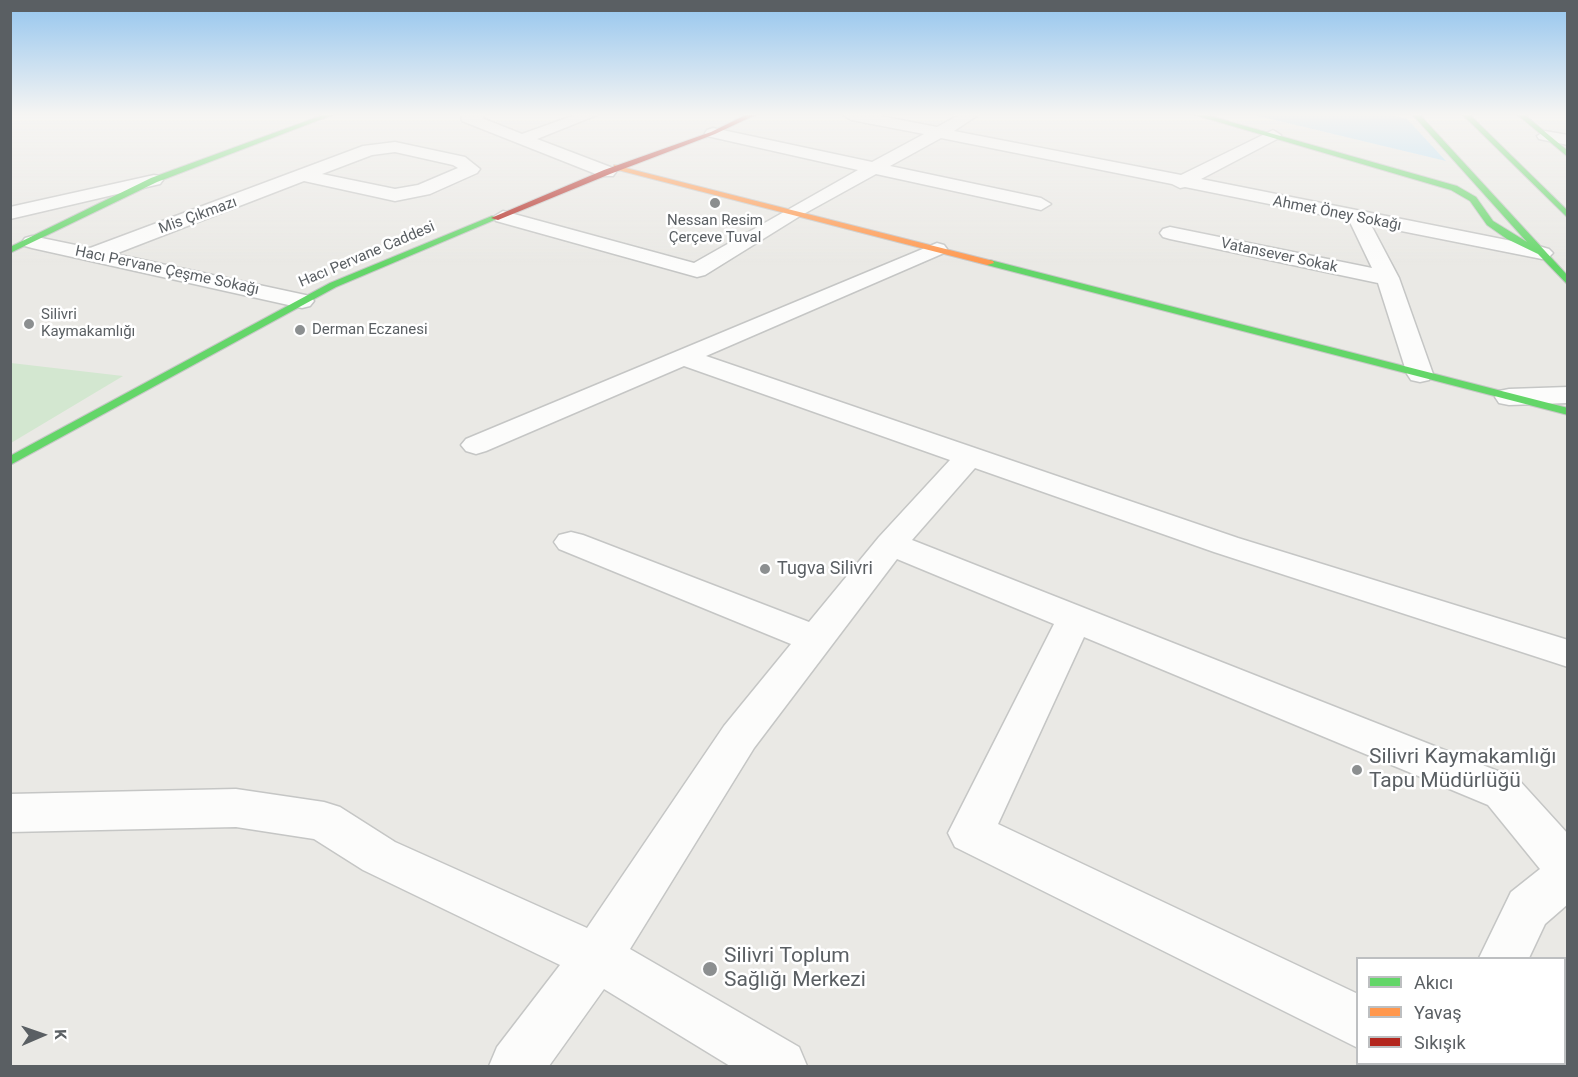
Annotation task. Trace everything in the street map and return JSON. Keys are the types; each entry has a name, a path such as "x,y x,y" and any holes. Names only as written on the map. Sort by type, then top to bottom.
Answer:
{"main road":[{"path":"10,251 154,180 191,165"},
{"name":"Hacı Pervane Caddesi","path":"10,461 333,285 625,165"},
{"path":"1381,165 1464,193 1473,199 1490,222 1510,237 1542,253"},
{"path":"1463,165 1568,282"},
{"path":"1517,165 1568,216"},
{"path":"612,170 793,212 1568,412"},
{"path":"1409,173 1465,181 1476,178"}],"street":[{"name":"Mis Çıkmazı","path":"92,255 329,165"},
{"name":"Mis Çıkmazı","path":"303,175 395,195 423,190 471,169 465,165"},
{"path":"597,165 612,170"},
{"path":"860,165 1041,204"},
{"path":"503,217 696,270 793,212 878,165"},
{"name":"Ahmet Öney Sokağı","path":"1094,165 1358,219 1542,253"},
{"path":"1180,183 1214,165"},
{"path":"10,213 154,180"},
{"path":"1358,219 1388,278 1420,374"},
{"name":"Vatansever Sokak","path":"1170,233 1388,278"},
{"name":"Hacı Pervane Çeşme Sokağı","path":"32,242 302,301"},
{"path":"476,445 937,249"},
{"path":"683,357 1238,548 1568,654"},
{"path":"1509,397 1568,395"},
{"path":"516,1066 597,957 739,736 891,544 970,456"},
{"path":"571,542 816,639"},
{"path":"891,544 1503,792 1568,868"},
{"path":"1075,618 971,833 1356,1021"},
{"path":"10,813 236,808 324,821 379,856 597,957 780,1066"},
{"path":"1504,957 1528,908 1568,874"}],"green space":[{"path":"11,363 123,376 11,443"}],"traffic: fast":[{"path":"10,251 154,180 194,165"},
{"path":"1374,165 1454,188 1473,199 1490,223 1510,237 1542,253"},
{"path":"1462,165 1568,282"},
{"path":"1517,165 1568,216"},
{"path":"10,461 333,285 495,218"},
{"path":"990,263 1568,412"}],"traffic: slow":[{"path":"617,167 990,263"}],"traffic: jam":[{"path":"495,218 625,165"}],"place":[{"name":"Nessan Resim Çerçeve Tuval","path":"715,203"},
{"name":"Silivri Kaymakamlığı","path":"29,324"},
{"name":"Derman Eczanesi","path":"300,330"},
{"name":"Tugva Silivri","path":"765,569"},
{"name":"Silivri Kaymakamlığı Tapu Müdürlüğü","path":"1357,770"},
{"name":"Silivri Toplum Sağlığı Merkezi","path":"710,969"}]}
